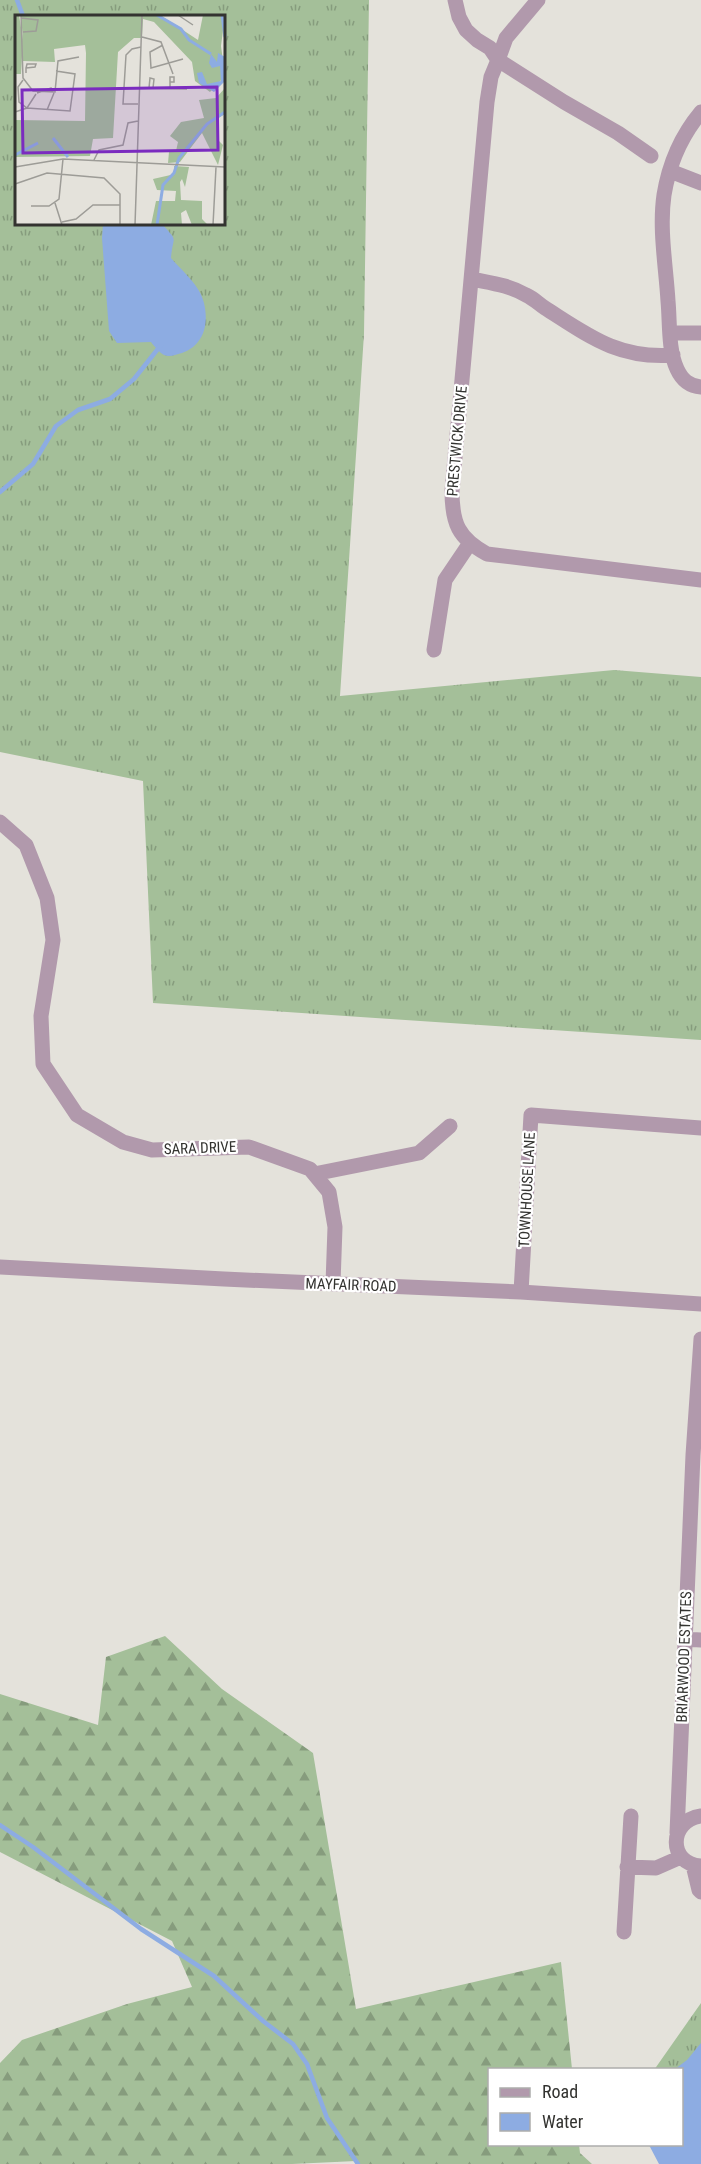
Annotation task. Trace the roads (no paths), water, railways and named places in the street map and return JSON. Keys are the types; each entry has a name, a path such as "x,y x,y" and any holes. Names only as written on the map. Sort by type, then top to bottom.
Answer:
{"street":[{"path":"455,0 459,17 466,30 490,48 498,60 618,133 651,156"},
{"name":"PRESTWICK DRIVE","path":"471,543 463,537 456,525 452,508 452,491 487,102 491,77 506,38 538,0"},
{"path":"701,112 690,125 678,148 670,171 664,197 663,224 673,355 678,372 685,381 701,387"},
{"path":"670,171 701,183"},
{"path":"472,279 509,287 527,295 611,347 653,357 673,355"},
{"path":"671,333 701,333"},
{"path":"434,650 445,580 471,543 487,554 701,580"},
{"name":"SARA DRIVE","path":"0,822 26,845 47,898 53,940 41,1016 43,1064 77,1115 123,1142 152,1150 189,1147 249,1147 310,1169 314,1174"},
{"name":"TOWNHOUSE LANE","path":"521,1292 531,1114 701,1128"},
{"path":"333,1284 335,1227 329,1192 314,1174 419,1153 450,1126"},
{"name":"MAYFAIR ROAD","path":"0,1267 521,1292 701,1304"},
{"name":"BRIARWOOD ESTATES","path":"701,1339 697,1456 684,1640 677,1833 677,1847 692,1863 701,1892"},
{"path":"684,1640 701,1640"},
{"path":"624,1932 631,1816"},
{"path":"677,1833 687,1821 701,1816"},
{"path":"627,1867 656,1868 692,1863"}],"water":[{"path":"103,225 163,225 174,239 171,258 199,290 204,303 205,326 195,345 182,353 169,356 161,353 151,342 117,343 109,331"},
{"path":"701,2043 701,2164 659,2164 650,2146 683,2146 683,2068 676,2068 687,2060"}],"waterway":[{"path":"17,0 23,15"},
{"path":"0,492 33,464 56,426 78,410 110,399 134,379 161,345"},
{"path":"0,1825 33,1847 141,1929 214,1976 263,2021 293,2044 307,2064 327,2118 358,2164"}]}
